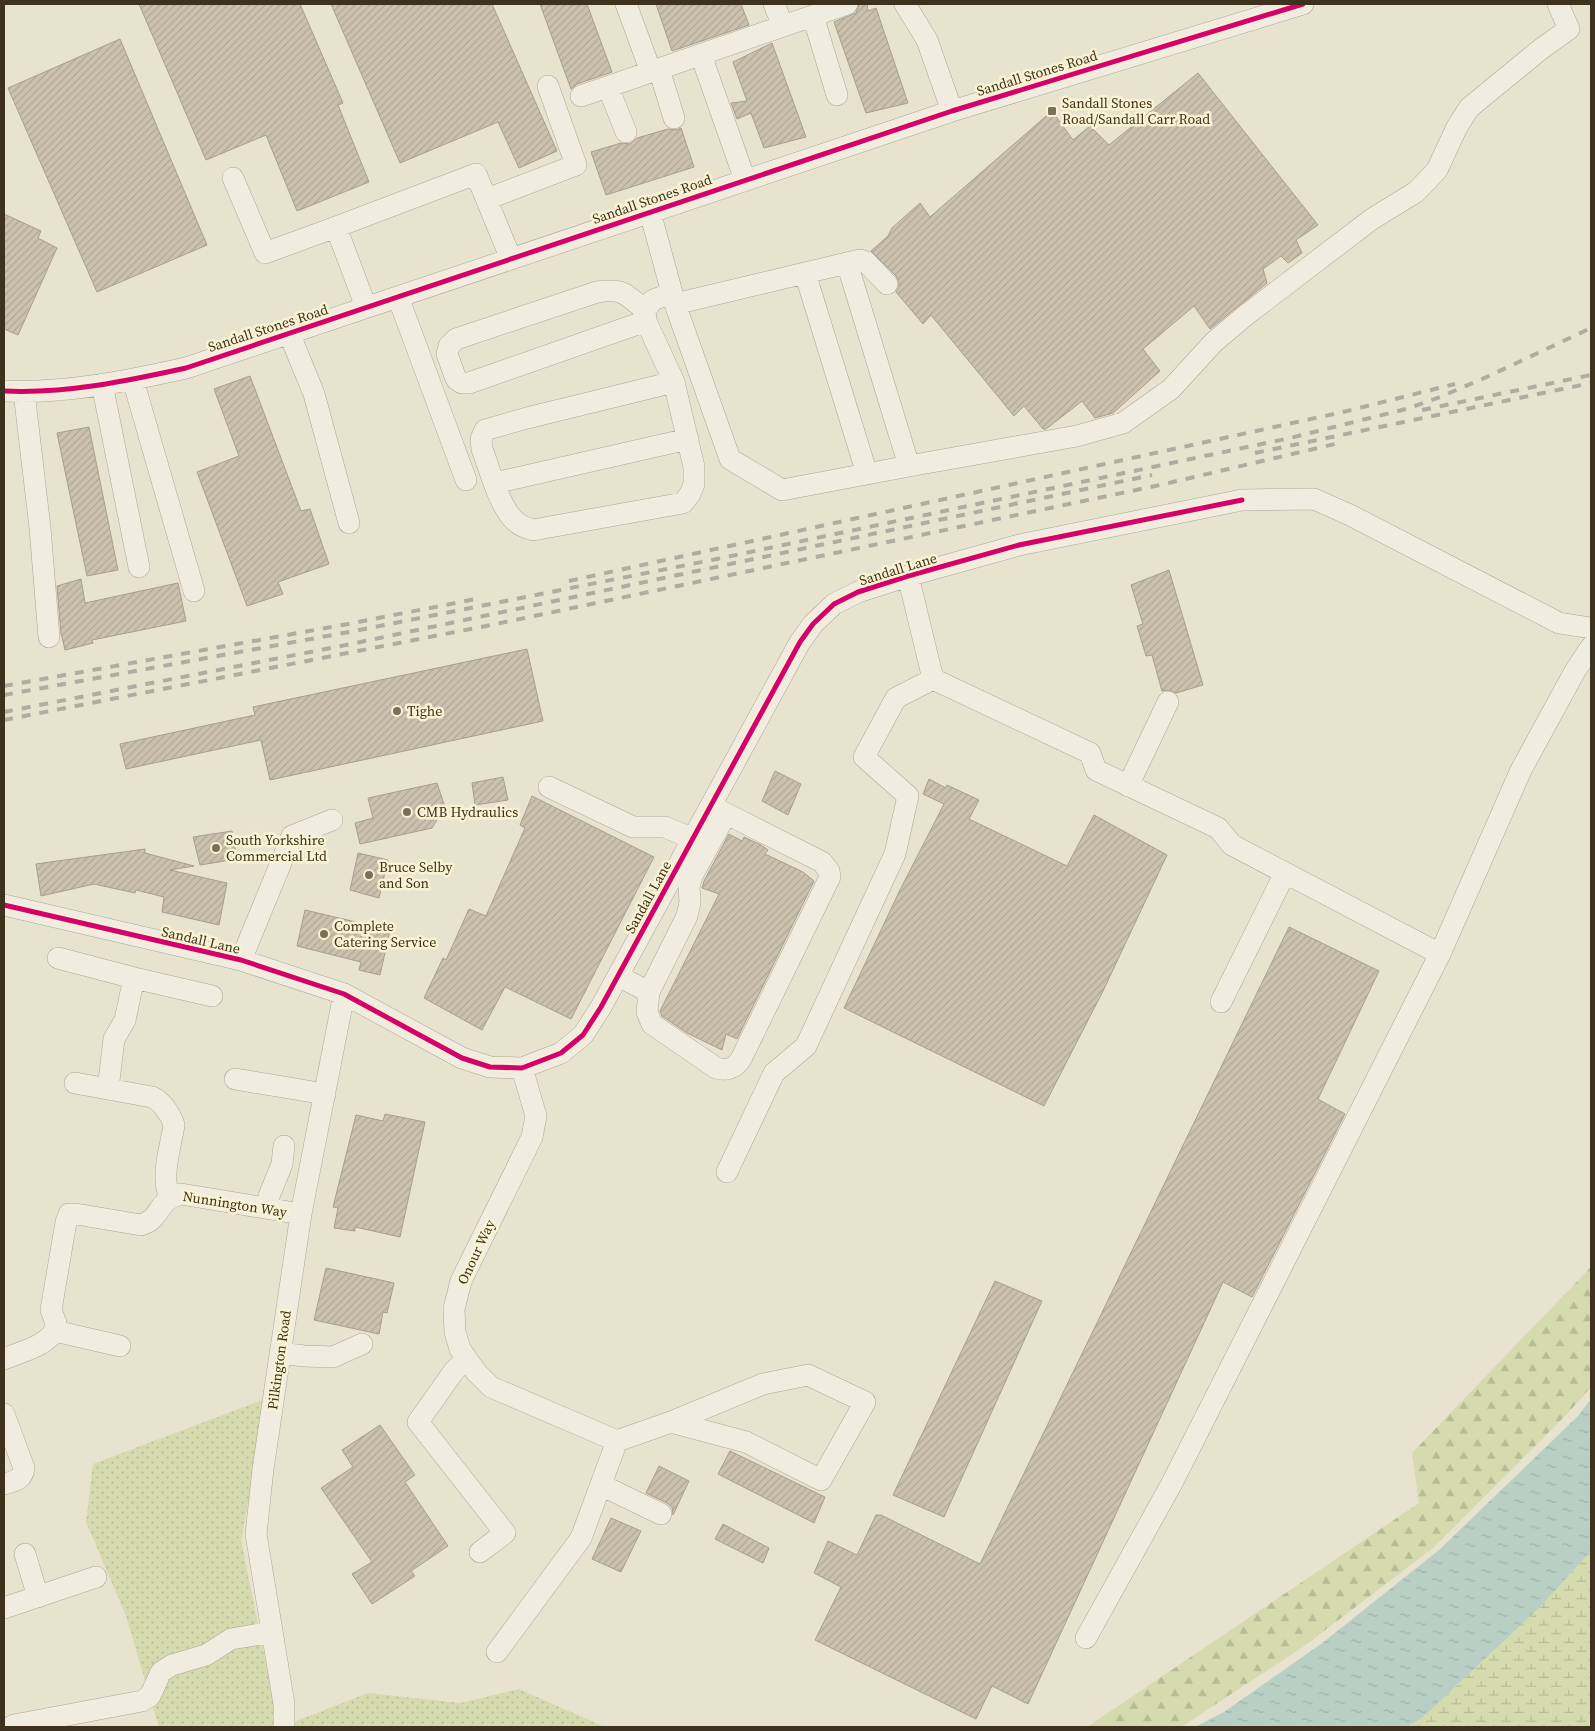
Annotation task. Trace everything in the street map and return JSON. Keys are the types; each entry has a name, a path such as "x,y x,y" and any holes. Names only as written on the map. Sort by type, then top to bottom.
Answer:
{"street":[{"path":"626,4 674,118"},
{"path":"774,4 783,26"},
{"path":"581,96 847,4"},
{"name":"Sandall Stones Road","path":"14,392 133,380 186,368 952,111 1303,4"},
{"path":"650,212 674,298 730,459 782,490 1077,436 1122,424 1171,389 1214,342 1246,316 1372,220 1416,192 1437,170 1457,127 1469,108 1568,29 1558,4"},
{"path":"911,6 926,40 952,111"},
{"path":"813,16 837,94"},
{"path":"701,55 745,180"},
{"path":"487,199 576,165 548,86"},
{"path":"608,87 626,132"},
{"path":"233,178 265,253 476,174 510,259"},
{"path":"336,227 366,307"},
{"path":"674,382 485,430 482,439 482,449 504,507 514,521 523,527 533,530 682,502 690,494 694,484 694,467 674,382 646,316 624,293 614,290 597,292 456,339 449,346 447,354 456,379 462,383 469,383 646,316 653,300 674,298 804,273 860,260 866,262 886,284"},
{"path":"847,263 909,466"},
{"path":"804,273 867,474"},
{"path":"398,297 466,480"},
{"path":"290,333 314,394 349,523"},
{"path":"133,380 194,590"},
{"path":"102,384 139,567"},
{"path":"14,392 40,528 49,637"},
{"path":"495,483 688,439"},
{"name":"Sandall Lane","path":"4,905 241,960 344,994 462,1058 490,1067 522,1068 561,1054 582,1035 601,1007 693,839 718,810 800,642 813,624 834,604 858,592 1019,545 1242,500 1314,499 1350,515 1558,623 1591,628"},
{"path":"908,576 934,679"},
{"path":"1086,1638 1172,1483 1440,954 1521,770 1574,671 1591,647"},
{"path":"934,679 1090,753 1096,770 1218,828 1232,845 1440,954"},
{"path":"727,1172 774,1073 806,1046 895,854 908,796 864,757 896,698 934,679"},
{"path":"1128,786 1168,702"},
{"path":"549,787 633,827 664,826 693,839"},
{"path":"718,810 822,862 830,871 828,884 741,1058 732,1068 723,1070 716,1068 652,1024 647,1012 649,992 687,916 690,902 689,887 692,876 718,810"},
{"name":"Sandall Lane","path":"241,960 292,836 332,820"},
{"path":"1221,1002 1285,873"},
{"path":"58,958 212,996"},
{"path":"618,976 649,992"},
{"path":"108,1089 114,1039 125,1020 134,978"},
{"name":"Pilkington Road","path":"284,1727 284,1704 256,1534 263,1469 301,1214 344,994"},
{"name":"Onour Way","path":"522,1068 536,1116 532,1137 461,1281 454,1309 455,1332 460,1349 476,1372 491,1388 617,1441"},
{"path":"235,1079 325,1094"},
{"path":"4,1359 41,1343 50,1338 54,1332 56,1323 51,1310 52,1296 69,1214 141,1225 150,1222 163,1202 170,1197 166,1189 166,1172 174,1125 157,1099 75,1083"},
{"path":"267,1208 269,1196 282,1164 284,1146"},
{"name":"Nunnington Way","path":"170,1197 181,1194 301,1214"},
{"path":"54,1332 120,1346"},
{"path":"280,1352 304,1356 333,1357 362,1344"},
{"path":"467,1359 454,1371 418,1422 505,1533 480,1552"},
{"path":"497,1652 581,1538 617,1441 671,1422 762,1384 808,1375 865,1402 821,1480 746,1442 671,1422"},
{"path":"4,1414 24,1468 24,1474 20,1478 4,1484"},
{"path":"601,1484 661,1514"},
{"path":"25,1554 38,1597"},
{"path":"4,1608 96,1577"},
{"path":"11,1727 142,1701 150,1696 162,1672 172,1665 206,1655 232,1640 272,1632"}],"green space":[{"path":"1591,1267 1591,1387 1567,1414 1433,1548 1303,1647 1181,1727 1087,1727 1419,1503 1412,1453"},
{"path":"268,1398 241,1540 274,1703 274,1727 159,1727 126,1616 86,1522 93,1464"},
{"path":"1591,1551 1591,1727 1407,1727 1422,1718 1540,1607"},
{"path":"519,1689 605,1727 295,1727 294,1722 368,1693 460,1703"}],"water":[{"path":"1591,1399 1591,1551 1540,1607 1422,1718 1407,1727 1195,1727 1224,1712 1321,1644 1439,1550 1578,1416"}],"building":[{"path":"139,4 300,4 343,103 338,105 369,182 297,211 266,135 206,160"},
{"path":"331,4 492,4 557,151 519,168 498,122 400,163"},
{"path":"540,4 587,4 612,72 577,84 571,89"},
{"path":"656,4 741,4 749,25 672,51"},
{"path":"859,4 867,4 868,11 876,8 908,103 866,113 834,22 856,13"},
{"path":"120,39 207,245 97,292 8,88"},
{"path":"772,43 806,137 764,148 751,113 737,119 731,103 747,101 733,62"},
{"path":"1198,73 1318,225 1296,240 1302,253 1288,263 1281,256 1263,269 1267,283 1210,329 1194,306 1143,349 1160,371 1113,413 1095,418 1082,401 1046,429 1043,429 1024,406 1014,416 931,315 923,324 896,292 899,282 896,276 871,251 888,236 892,228 920,203 930,217 1052,111 1073,140 1090,126 1109,145"},
{"path":"681,128 694,167 606,195 591,152 621,143 630,144 637,138 668,129 677,130"},
{"path":"4,214 41,231 38,238 57,248 18,335 4,329"},
{"path":"250,376 301,511 310,509 329,564 278,582 283,594 247,606 197,472 239,456 214,389"},
{"path":"89,427 118,570 87,576 57,433"},
{"path":"1169,570 1203,685 1176,693 1168,690 1162,691 1152,655 1146,656 1137,626 1143,624 1131,585"},
{"path":"81,579 85,603 178,583 186,621 92,640 93,643 65,650 61,633 57,586"},
{"name":"Tighe","path":"527,649 543,721 270,780 261,740 126,769 120,744 255,715 253,707"},
{"path":"775,771 801,784 788,815 762,801"},
{"path":"503,777 508,800 475,805 472,783"},
{"path":"929,779 946,788 947,785 979,800 969,819 1067,866 1094,815 1167,855 1103,991 1044,1106 844,1008 900,890 944,804 923,794"},
{"name":"CMB Hydraulics","path":"437,783 445,807 432,828 360,844 355,823 373,818 368,798"},
{"path":"532,796 654,857 571,1019 505,987 482,1030 424,998 443,958 446,960 469,909 486,916 525,828 520,825"},
{"name":"South Yorkshire Commercial Ltd","path":"232,831 237,859 200,865 193,837"},
{"path":"729,834 742,841 744,837 761,845 768,850 765,854 803,872 814,881 737,1039 726,1034 722,1050 687,1033 662,1016 660,1011 719,894 702,888"},
{"path":"145,849 145,853 194,866 170,870 227,883 219,925 162,912 164,897 136,890 135,893 94,884 41,896 36,864"},
{"name":"Bruce Selby and Son","path":"358,853 388,860 379,898 350,890"},
{"path":"305,910 390,930 380,975 359,970 361,962 297,946"},
{"path":"1289,927 1379,971 1318,1099 1345,1114 1252,1297 1223,1282 1028,1704 992,1686 976,1719 815,1640 841,1587 814,1573 828,1541 857,1555 876,1515 881,1515 980,1564"},
{"path":"385,1114 425,1122 400,1237 355,1227 355,1231 334,1228 338,1208 333,1207 356,1115 383,1121"},
{"path":"326,1268 394,1283 387,1313 383,1312 379,1334 314,1320"},
{"path":"995,1281 1042,1301 944,1517 893,1495"},
{"path":"380,1425 415,1475 405,1482 448,1546 411,1571 415,1576 372,1604 352,1574 372,1562 321,1488 353,1467 342,1450"},
{"path":"730,1451 825,1497 814,1523 718,1474"},
{"path":"659,1466 689,1481 673,1515 672,1507 646,1493"},
{"path":"611,1518 641,1531 621,1572 592,1559"},
{"path":"723,1524 769,1548 763,1563 715,1539"}],"railway":[{"path":"4,695 349,632 717,559 1290,438 1406,409 1440,397 1591,328"},
{"path":"1422,410 1591,375"},
{"path":"1255,453 1591,383"},
{"path":"569,581 1343,412 1455,384"},
{"path":"4,720 491,625 1160,485 1335,444"},
{"path":"4,712 351,644 1152,475"},
{"path":"4,686 481,598"}],"cycle path":[{"path":"4,391 50,391 96,386 186,368 952,111 1303,4"},
{"path":"4,905 241,960 344,994 462,1058 490,1067 522,1068 561,1053 583,1035 601,1007 800,642 813,624 834,604 858,592 908,576 1019,545 1242,500"}],"place":[{"name":"Sandall Stones Road/Sandall Carr Road","path":"1052,111"},
{"name":"Tighe","path":"397,711"},
{"name":"CMB Hydraulics","path":"407,812"},
{"name":"South Yorkshire Commercial Ltd","path":"216,848"},
{"name":"Bruce Selby and Son","path":"369,875"},
{"name":"Complete Catering Service","path":"324,934"}]}
